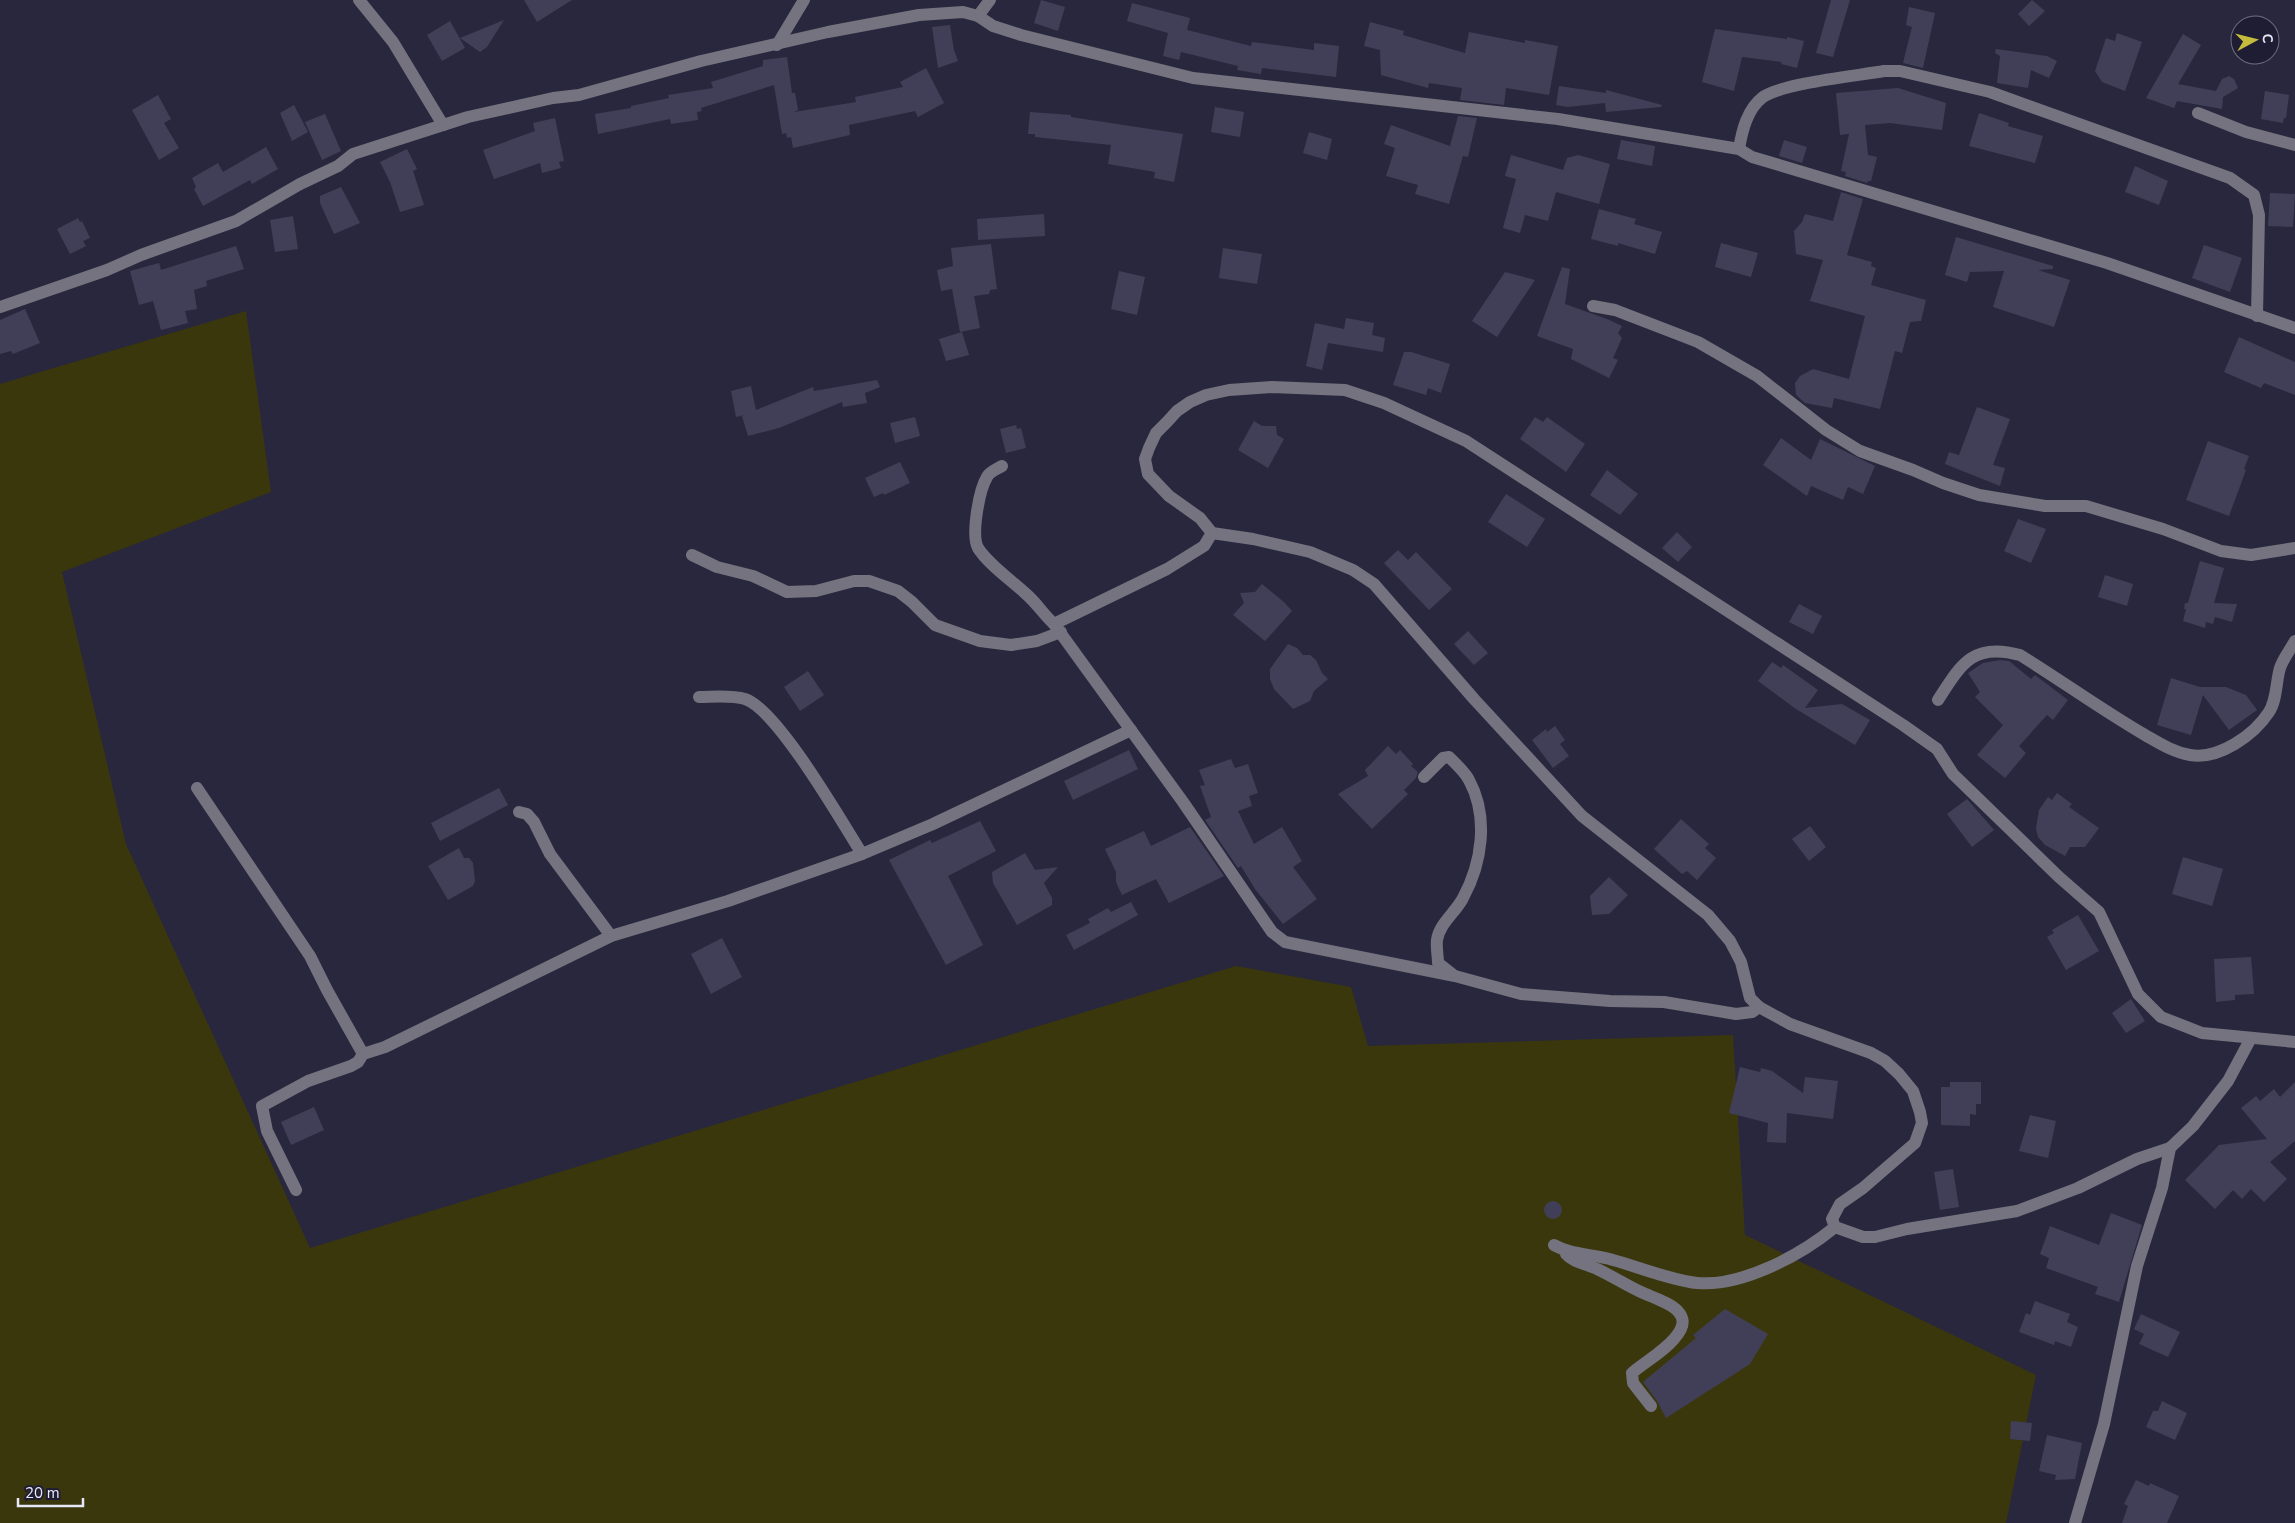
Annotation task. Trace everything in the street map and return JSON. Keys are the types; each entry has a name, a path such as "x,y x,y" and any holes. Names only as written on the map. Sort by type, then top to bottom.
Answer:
{"street":[{"path":"359,0 393,42 443,125"},
{"path":"777,44 804,0"},
{"path":"978,16 990,0"},
{"path":"0,307 107,270 141,255 236,221 300,184 338,166 353,154 468,117 553,98 579,95 701,61 836,30 919,15 963,12 978,16 992,26 1021,35 1193,78 1558,118 1739,149 1752,157 2107,263 2295,328"},
{"path":"1739,149 1741,133 1749,115 1763,98 1782,89 1884,71 1900,71 1990,92 2230,178 2254,195 2259,215 2257,316"},
{"path":"2198,114 2246,132 2295,145"},
{"path":"1593,306 1615,310 1698,342 1757,376 1819,425 1860,451 1943,483 1979,495 2045,506 2086,506 2162,529 2221,551 2251,555 2295,548"},
{"path":"1835,1227 1832,1219 1840,1204 1863,1188 1915,1143 1922,1123 1917,1099 1899,1074 1878,1057 1790,1024 1758,1008 1750,998 1740,962 1730,941 1708,915 1582,816 1468,693 1374,584 1353,570 1310,552 1253,538 1212,533 1200,518 1181,506 1156,485 1148,474 1145,460 1156,433 1177,411 1206,394 1229,390 1272,387 1345,390 1384,403 1466,442 1886,714 1936,749 1953,774 2059,877 2100,912 2138,994 2161,1018 2202,1033 2295,1042"},
{"path":"1002,466 988,475 982,489 975,532 978,548 1027,595 1040,612 1057,628 1095,684 1183,802 1262,920 1284,942 1454,976 1521,994 1610,1001 1664,1002 1736,1014 1752,1012 1758,1008"},
{"path":"692,555 717,567 754,576 787,592 816,591 854,581 869,582 898,592 912,602 935,626 980,640 1011,645 1037,641 1057,628 1167,569 1204,546 1212,533"},
{"path":"1938,700 1953,677 1973,655 1995,650 2006,652 2020,656 2125,724 2174,751 2192,755 2207,753 2226,748 2248,736 2271,710 2280,666 2295,641"},
{"path":"698,697 744,699 757,705 794,749 862,854"},
{"path":"296,1190 267,1131 262,1106 308,1081 351,1066 358,1062 363,1054 385,1047 611,936 728,901 862,854 933,824 1130,730"},
{"path":"1424,777 1443,758 1449,757 1469,778 1476,797 1482,840 1473,878 1462,901 1440,931 1437,942 1438,963 1454,976"},
{"path":"197,788 310,956 363,1054"},
{"path":"519,812 527,814 534,822 550,854 611,936"},
{"path":"1835,1227 1864,1237 1875,1237 1907,1229 2017,1211 2078,1188 2137,1159 2170,1148 2193,1126 2228,1081 2251,1038"},
{"path":"2075,1523 2104,1424 2137,1266 2162,1188 2170,1148"},
{"path":"1651,1406 1632,1383 1632,1373 1675,1338 1682,1325 1680,1312 1670,1303 1641,1292 1587,1264 1570,1259 1559,1247 1690,1282 1720,1282 1744,1278 1767,1269 1819,1240 1835,1227"}],"shaded area":[{"path":"246,311 271,492 62,572 126,844 310,1248 1236,966 1351,987 1368,1046 1733,1035 1745,1235 2036,1375 2006,1523 0,1523 0,384"}],"building":[{"path":"524,0 572,0 537,22"},
{"path":"1041,0 1065,7 1058,31 1034,23"},
{"path":"1831,0 1850,0 1833,57 1816,53"},
{"path":"2032,0 2045,11 2029,26 2018,14"},
{"path":"1132,3 1190,18 1187,30 1251,46 1252,42 1314,50 1314,43 1339,46 1336,77 1262,68 1261,74 1237,70 1238,66 1181,52 1179,60 1163,56 1168,33 1127,21"},
{"path":"1909,7 1935,13 1923,68 1903,63 1912,27 1906,25"},
{"path":"504,20 487,47 480,52 460,38"},
{"path":"450,21 465,48 442,61 427,35"},
{"path":"1370,22 1404,31 1403,35 1465,53 1469,32 1525,43 1525,40 1558,46 1549,95 1506,88 1504,105 1460,100 1462,88 1429,83 1428,88 1381,75 1380,50 1364,46"},
{"path":"950,25 954,50 958,61 938,68 932,27"},
{"path":"1715,29 1787,39 1787,37 1804,41 1797,68 1781,64 1782,62 1742,57 1734,91 1702,82"},
{"path":"2117,33 2142,42 2125,91 2102,82 2095,71 2106,38 2115,41"},
{"path":"2183,34 2201,45 2178,84 2216,91 2222,79 2229,76 2234,79 2238,88 2223,97 2222,109 2177,101 2174,108 2146,98"},
{"path":"1996,49 2047,56 2057,61 2049,78 2031,70 2028,88 1997,83 2000,56 1995,53"},
{"path":"787,57 792,93 795,93 798,110 794,112 856,102 855,97 903,87 900,82 926,68 944,103 918,117 915,111 849,125 850,135 793,148 791,137 787,138 786,133 782,134 774,85 701,108 702,111 697,112 698,120 671,124 670,119 598,134 595,114 631,108 631,106 669,98 668,95 713,88 711,82 763,66 763,60"},
{"path":"1559,86 1606,93 1606,90 1662,105 1661,107 1606,112 1605,103 1568,107 1556,105"},
{"path":"1898,88 1946,103 1942,130 1890,123 1865,125 1868,155 1877,157 1871,181 1867,183 1845,176 1846,172 1841,171 1849,134 1840,135 1836,93"},
{"path":"2265,91 2289,95 2286,118 2284,118 2283,123 2261,119"},
{"path":"158,95 171,119 164,123 179,148 159,160 132,110"},
{"path":"294,105 308,132 292,141 280,113"},
{"path":"1215,107 1244,112 1240,137 1211,132"},
{"path":"1030,112 1071,115 1071,117 1183,134 1174,182 1154,178 1155,172 1108,164 1111,145 1035,137 1035,134 1028,134"},
{"path":"1979,113 2009,123 2008,126 2043,136 2035,163 1969,146"},
{"path":"325,114 341,151 322,160 305,122"},
{"path":"1458,116 1477,118 1468,157 1463,156 1449,204 1415,194 1418,185 1386,176 1395,148 1384,144 1391,125 1450,146"},
{"path":"555,118 564,161 559,162 561,168 542,173 540,163 494,179 483,150 535,131 533,123"},
{"path":"1309,132 1332,139 1327,160 1303,153"},
{"path":"1621,140 1655,146 1652,166 1617,159"},
{"path":"1784,140 1807,147 1802,163 1779,156"},
{"path":"266,147 278,169 252,184 250,180 203,206 194,189 196,187 192,178 218,163 223,172"},
{"path":"407,149 417,169 413,171 424,205 400,212 390,182 380,162"},
{"path":"1511,155 1563,170 1567,158 1578,155 1610,164 1599,204 1556,192 1548,221 1525,215 1520,233 1503,228 1516,179 1505,176"},
{"path":"2135,166 2168,181 2159,205 2125,192"},
{"path":"341,187 360,223 334,234 320,203 320,196"},
{"path":"1841,192 1863,199 1847,255 1872,262 1871,266 1876,268 1871,285 1926,300 1921,321 1910,322 1902,353 1895,351 1880,409 1834,398 1832,408 1805,403 1796,395 1795,383 1800,376 1813,369 1849,379 1865,316 1810,301 1823,260 1796,254 1794,231 1802,222 1805,214 1833,221"},
{"path":"2270,193 2295,194 2293,227 2268,226"},
{"path":"1599,209 1636,219 1634,224 1662,232 1655,254 1618,243 1618,246 1591,239"},
{"path":"1044,214 1045,236 978,240 977,219"},
{"path":"293,216 298,249 275,252 270,220"},
{"path":"78,218 80,222 82,221 90,238 83,241 86,246 70,254 57,229"},
{"path":"1956,237 2053,266 2053,269 2038,270 2070,280 2054,327 1993,307 2004,271 1970,272 1967,282 1945,275"},
{"path":"1721,243 1758,253 1751,277 1715,267"},
{"path":"991,244 997,289 990,290 989,294 974,296 980,328 960,332 952,289 941,291 937,270 953,266 951,248"},
{"path":"2204,245 2242,258 2230,292 2192,278"},
{"path":"236,246 244,269 206,281 207,286 194,290 197,309 185,311 188,323 161,330 153,301 139,305 130,271 159,263 161,270"},
{"path":"1223,248 1262,254 1257,284 1219,278"},
{"path":"1562,267 1570,269 1565,304 1622,326 1618,333 1622,338 1613,358 1618,360 1609,378 1571,359 1573,349 1537,336"},
{"path":"1119,271 1145,277 1137,315 1111,309"},
{"path":"1505,272 1535,280 1497,337 1472,321"},
{"path":"25,309 40,343 13,354 11,351 0,354 0,320"},
{"path":"1346,318 1374,323 1372,335 1385,338 1383,352 1328,343 1322,370 1306,366 1315,323 1344,329"},
{"path":"962,332 969,355 946,361 939,339"},
{"path":"2239,337 2295,362 2295,395 2264,383 2261,388 2224,372"},
{"path":"1404,352 1411,352 1450,364 1441,393 1428,388 1426,395 1393,385"},
{"path":"877,380 880,387 865,393 867,403 843,407 842,402 779,428 748,436 742,416 745,415 736,417 731,391 751,386 756,410 813,387 814,391"},
{"path":"1977,407 2010,419 1993,465 2005,468 2000,486 1945,464 1949,452 1959,455"},
{"path":"915,417 920,436 895,443 890,423"},
{"path":"1535,417 1543,422 1547,417 1585,444 1566,472 1520,439"},
{"path":"1254,421 1262,426 1276,426 1277,435 1284,439 1268,468 1238,450"},
{"path":"1016,425 1017,429 1021,428 1026,448 1006,453 1000,429"},
{"path":"1781,438 1811,460 1820,439 1875,466 1863,494 1848,487 1843,500 1811,486 1807,496 1763,465"},
{"path":"2208,441 2249,456 2244,469 2246,470 2229,516 2186,500"},
{"path":"900,462 910,483 884,495 883,493 874,497 865,478"},
{"path":"1607,470 1638,494 1620,515 1590,495"},
{"path":"1506,494 1545,519 1527,547 1488,522"},
{"path":"2018,519 2046,529 2031,563 2004,551"},
{"path":"1677,532 1692,547 1678,562 1662,548"},
{"path":"1398,550 1408,560 1416,552 1452,589 1429,610 1384,563"},
{"path":"2200,561 2224,568 2214,603 2237,604 2232,622 2215,617 2213,624 2206,622 2205,628 2183,621 2186,609 2184,609 2185,603 2188,603"},
{"path":"2105,575 2133,584 2127,606 2098,597"},
{"path":"1262,584 1292,611 1265,641 1233,615 1244,603 1240,593 1255,592"},
{"path":"1799,604 1822,616 1813,634 1789,622"},
{"path":"1468,631 1488,653 1474,665 1454,644"},
{"path":"1288,644 1297,648 1303,655 1310,655 1316,660 1322,673 1328,679 1314,691 1310,701 1293,709 1274,689 1270,679 1270,669"},
{"path":"2000,660 2009,661 2031,679 2035,675 2068,700 2053,720 2047,715 2019,746 2026,753 2005,778 1977,755 2003,725 1975,697 1980,692 1968,673 1983,663"},
{"path":"1772,662 1781,668 1783,665 1818,690 1805,708 1842,704 1870,720 1855,745 1796,709 1758,681"},
{"path":"808,671 824,695 800,711 784,687"},
{"path":"2171,678 2200,687 2226,687 2246,695 2257,710 2229,730 2203,695 2191,735 2157,725"},
{"path":"1555,726 1565,740 1560,744 1569,756 1553,768 1532,740 1546,729 1547,732"},
{"path":"1388,746 1396,754 1400,750 1413,764 1411,766 1418,772 1416,778 1404,790 1408,794 1372,829 1338,794 1368,776 1365,770"},
{"path":"1129,750 1138,769 1073,800 1064,781"},
{"path":"1231,759 1235,768 1248,764 1258,793 1249,796 1252,806 1238,811 1254,844 1282,827 1302,861 1293,867 1317,899 1283,924 1255,889 1241,866 1238,868 1205,820 1211,817 1200,786 1205,785 1199,770"},
{"path":"499,788 508,805 440,841 431,823"},
{"path":"2057,793 2072,804 2069,807 2099,828 2085,847 2070,847 2065,856 2045,845 2038,837 2036,828 2039,810 2048,797 2052,800"},
{"path":"1967,799 1994,830 1972,847 1947,814"},
{"path":"1681,819 1709,844 1705,848 1716,858 1697,880 1687,871 1682,874 1654,849"},
{"path":"980,821 996,851 948,876 983,945 946,965 889,860 930,840 932,843"},
{"path":"1810,826 1826,847 1809,861 1792,839"},
{"path":"1190,827 1224,876 1169,903 1156,879 1122,895 1116,882 1116,872 1105,849 1144,831 1151,846"},
{"path":"459,848 464,858 469,858 473,863 475,881 473,886 448,900 428,866"},
{"path":"1025,853 1035,870 1058,867 1044,883 1052,898 1052,905 1017,925 993,883 992,872"},
{"path":"2183,857 2223,869 2212,906 2172,894"},
{"path":"1609,877 1628,895 1609,914 1592,915 1590,896"},
{"path":"1131,902 1138,915 1074,950 1066,935 1090,923 1088,919 1108,908 1111,912"},
{"path":"2078,915 2099,951 2066,970 2047,937 2054,933 2052,930"},
{"path":"722,938 742,977 711,994 691,954"},
{"path":"2251,957 2254,994 2235,995 2235,1000 2216,1002 2214,959"},
{"path":"2131,999 2145,1021 2126,1033 2112,1013"},
{"path":"1740,1067 1760,1072 1761,1068 1772,1071 1803,1093 1805,1077 1838,1081 1833,1119 1787,1113 1786,1143 1767,1142 1768,1123 1729,1113"},
{"path":"1950,1082 1981,1082 1981,1104 1976,1104 1976,1115 1970,1114 1970,1126 1941,1125 1941,1087 1950,1087"},
{"path":"2295,1082 2295,1141 2270,1162 2287,1179 2264,1202 2251,1189 2242,1199 2233,1190 2215,1209 2185,1180 2219,1145 2267,1139 2241,1108 2256,1096 2260,1101 2274,1089 2280,1097"},
{"path":"314,1107 324,1130 291,1145 281,1122"},
{"path":"2030,1115 2056,1121 2048,1158 2019,1151"},
{"path":"1953,1169 1959,1207 1940,1210 1934,1172"},
{"path":"1553,1201 1559,1204 1562,1210 1559,1216 1553,1219 1547,1216 1544,1210 1547,1204"},
{"path":"2111,1213 2142,1225 2119,1302 2095,1294 2098,1287 2046,1268 2049,1258 2040,1254 2050,1226 2099,1245"},
{"path":"2035,1301 2070,1314 2067,1322 2078,1327 2071,1347 2055,1341 2054,1345 2019,1332 2026,1313 2030,1315"},
{"path":"1725,1309 1768,1334 1750,1364 1666,1418 1657,1401 1643,1382 1696,1338 1693,1335"},
{"path":"2141,1314 2180,1332 2168,1357 2139,1344 2144,1334 2134,1329"},
{"path":"2162,1401 2187,1413 2175,1440 2146,1427 2153,1411 2158,1411"},
{"path":"2011,1421 2032,1423 2030,1441 2010,1439"},
{"path":"2047,1435 2082,1443 2075,1479 2055,1480 2056,1475 2039,1471"},
{"path":"2136,1480 2149,1486 2150,1483 2179,1496 2167,1523 2122,1523 2128,1506 2124,1504"}]}
